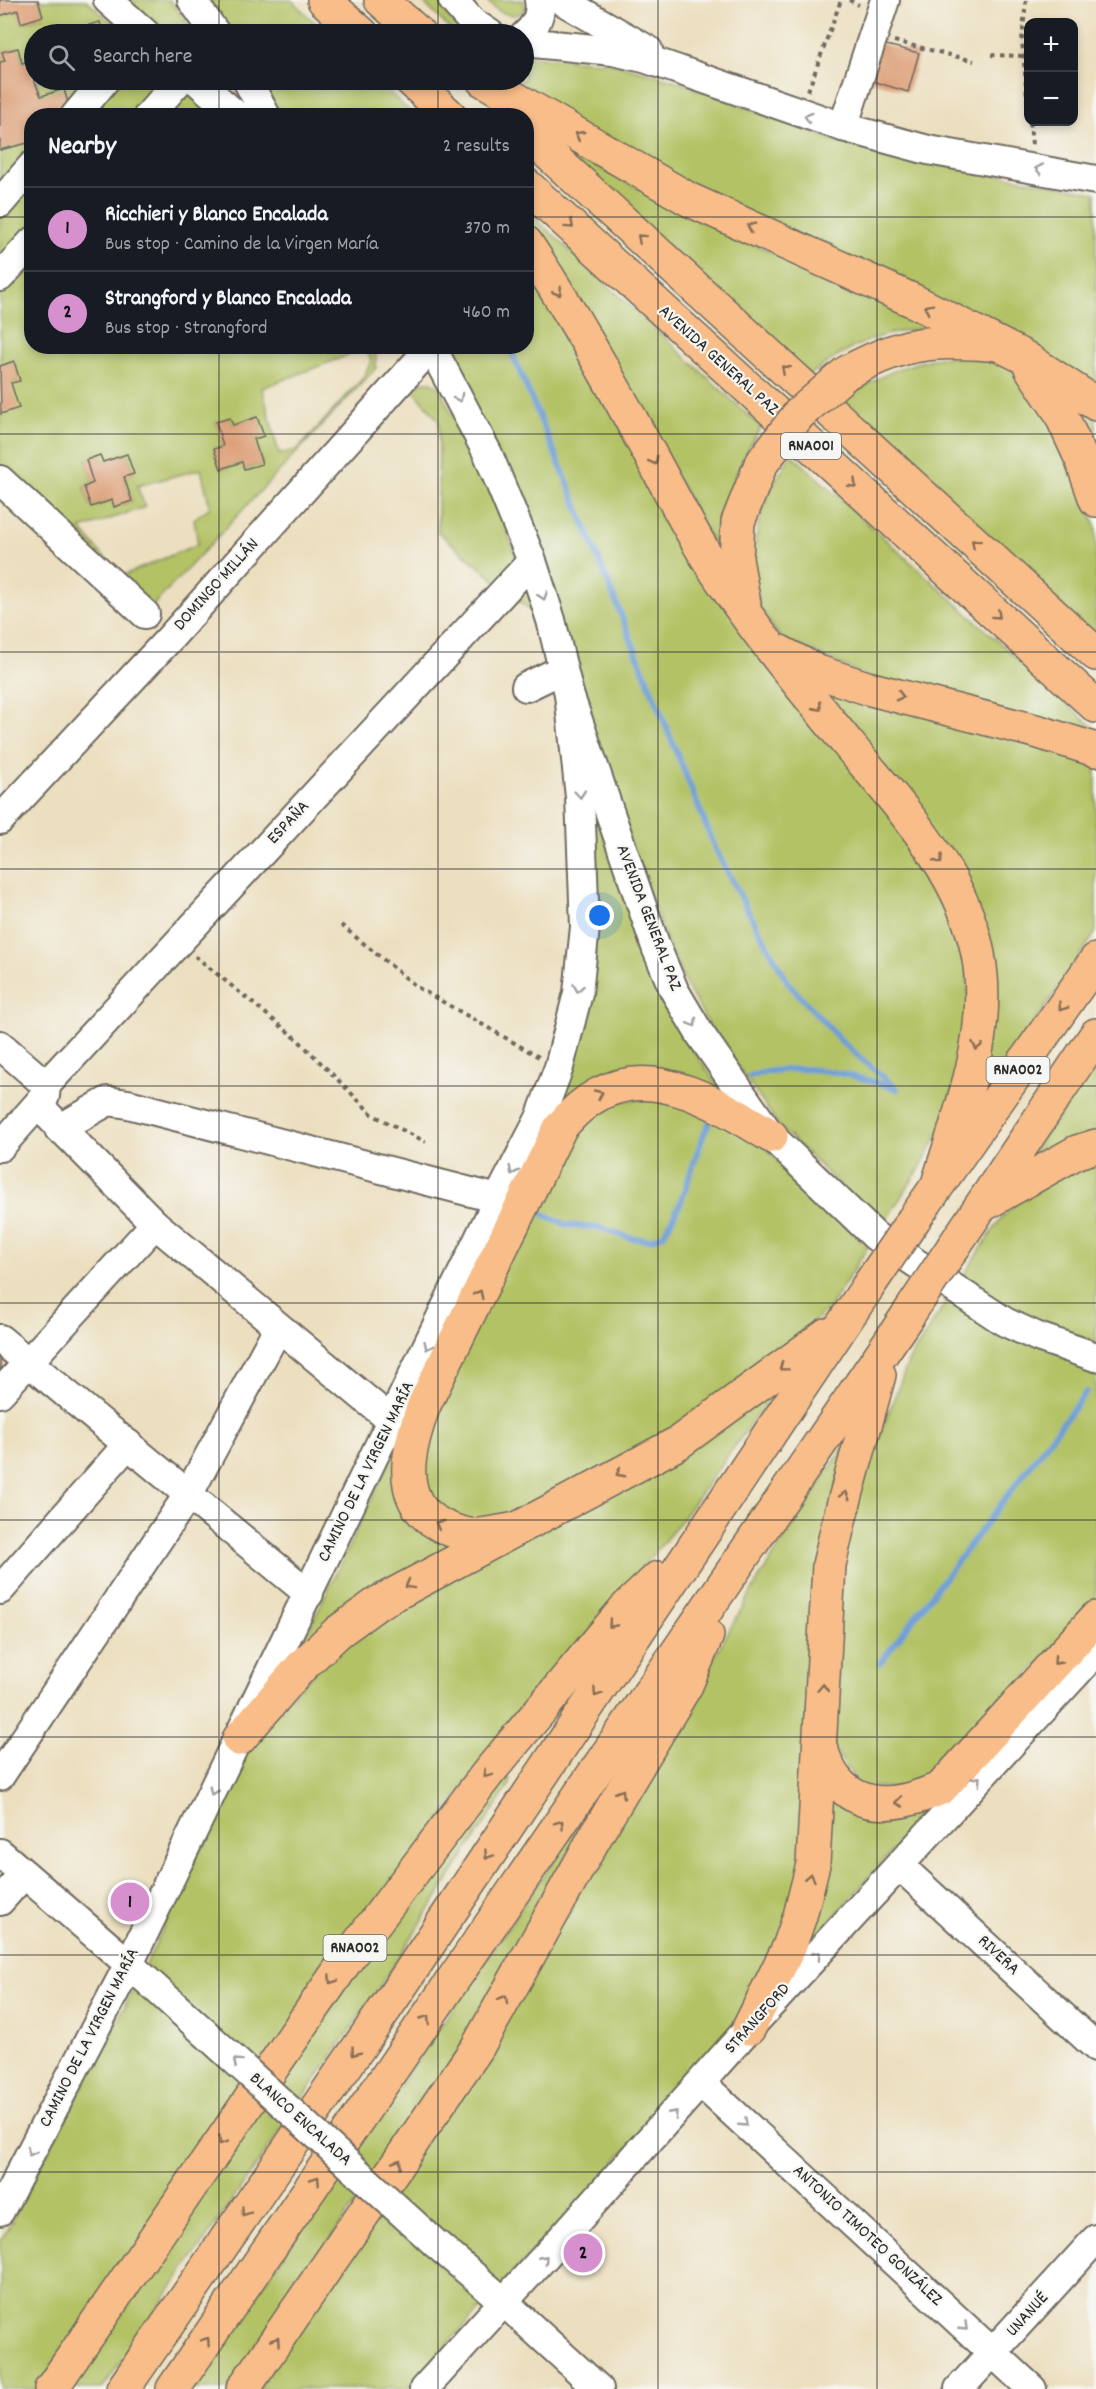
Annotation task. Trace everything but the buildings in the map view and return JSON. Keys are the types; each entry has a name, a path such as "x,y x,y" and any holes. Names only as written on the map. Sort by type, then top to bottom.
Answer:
{"highway":[{"path":"324,0 351,24"},
{"path":"381,0 408,24"},
{"path":"422,90 441,108"},
{"path":"479,90 498,108"},
{"path":"500,90 531,108"},
{"path":"534,110 690,200 914,301 1011,351 1096,404"},
{"name":"RNA001","path":"534,140 1096,654"},
{"name":"AVENIDA GENERAL PAZ","path":"534,192 1096,706"},
{"path":"534,255 585,335 712,566 767,646 919,830 946,872 967,913 978,954 982,988 980,1030 972,1073 939,1181"},
{"path":"746,614 735,559 738,522 761,464 798,414 846,373 876,357 917,344 957,341 1011,351 1059,410 1081,458 1096,500"},
{"path":"767,646 818,672 867,688 1039,732 1096,750"},
{"name":"RNA002","path":"123,2389 396,1993 939,1181 1096,960"},
{"name":"RNA002","path":"173,2389 887,1346 1096,1035"},
{"path":"516,1528 471,1535 445,1529 425,1515 413,1497 408,1476 403,1426 424,1405 560,1128 559,1106 617,1086 640,1084 667,1086 726,1108 771,1136"},
{"path":"980,1207 1077,1152 1096,1146"},
{"path":"239,1738 302,1665 346,1626 378,1603 678,1443 726,1410 846,1319"},
{"path":"749,2028 789,1947 807,1889 815,1839 829,1565 864,1422 887,1346"},
{"name":"RNA002","path":"51,2389 347,1959 488,1773 625,1609 699,1540"},
{"name":"RNA002","path":"243,2389 477,2048 595,1837 686,1685 737,1566"},
{"path":"820,1746 833,1776 847,1792 864,1801 887,1804 946,1798 1096,1618"}],"street":[{"path":"108,0 134,24"},
{"path":"192,0 209,24"},
{"path":"453,0 475,24"},
{"path":"534,26 539,17 539,0"},
{"path":"561,0 681,70"},
{"path":"843,127 885,0"},
{"path":"534,43 613,51 681,70 800,114 928,150 1096,180"},
{"path":"82,108 97,90"},
{"path":"157,108 177,90"},
{"path":"202,90 226,108"},
{"path":"252,90 262,108"},
{"path":"0,203 24,175"},
{"path":"0,277 24,251"},
{"name":"DOMINGO MILLÁN","path":"0,820 171,637 425,354"},
{"name":"AVENIDA GENERAL PAZ","path":"435,354 488,454 532,561 551,620 566,682 652,936 674,990 700,1034 771,1136 875,1236 1005,1322 1038,1337 1096,1357"},
{"path":"0,480 145,614"},
{"name":"ESPAÑA","path":"0,1147 178,943 532,561"},
{"path":"526,687 566,682"},
{"name":"CAMINO DE LA VIRGEN MARÍA","path":"0,2211 129,1964 309,1594 403,1426 498,1199 540,1118 559,1106 559,1067 578,993 585,927 580,797 566,682"},
{"path":"0,1045 43,1095 59,1129 156,1224 278,1328 403,1426"},
{"path":"59,1129 108,1101 128,1104 498,1199"},
{"path":"0,1393 156,1224"},
{"path":"0,1776 188,1494 278,1328"},
{"path":"0,1339 309,1594"},
{"path":"0,1590 128,1444"},
{"name":"STRANGFORD","path":"424,2389 702,2083 749,2028 900,1866 946,1798 1096,1652"},
{"name":"BLANCO ENCALADA","path":"0,1853 205,2032 435,2243 504,2302 599,2389"},
{"name":"RIVERA","path":"900,1866 1096,2047"},
{"path":"0,1901 24,1874"},
{"name":"ANTONIO TIMOTEO GONZÁLEZ","path":"702,2083 1032,2389"},
{"name":"UNANUÉ","path":"959,2389 1096,2240"}],"path":[{"path":"800,114 841,0"},
{"path":"1025,72 1022,40 1026,0"},
{"path":"873,36 974,61"},
{"path":"992,55 1023,56"},
{"path":"341,925 417,987 559,1067"},
{"path":"178,943 298,1040 373,1114 426,1142"}],"green space":[{"path":"38,0 86,0 114,24 100,24 100,22 24,24 24,62 22,63 18,48 3,52 5,61 0,62 0,16 18,10 22,23 43,17"},
{"path":"127,0 170,0 188,24 155,24"},
{"path":"207,0 291,0 316,24 224,24"},
{"path":"421,0 439,0 455,24 445,24"},
{"path":"487,0 524,0 525,10 515,15 505,14"},
{"path":"534,57 612,63 676,81 838,142 1096,193 1096,391 690,189 517,90 534,90"},
{"path":"39,90 64,90 41,96"},
{"path":"64,90 190,90 212,108 69,108"},
{"path":"265,90 386,90 406,108 275,108"},
{"path":"24,144 24,354 351,354 262,388 279,454 297,450 362,379 371,362 369,354 376,354 376,368 145,614 0,491 0,411 1,414 11,383 19,381 14,361 0,366 0,150","holes":["257,417 263,436 254,439 262,464 245,469 242,462 221,469 214,449 223,446 216,422 230,418 233,425","127,454 134,473 124,477 132,501 115,507 112,500 91,507 84,487 93,483 86,460 100,455 103,462","201,469 210,507 194,519 198,544 120,577 81,529 145,507 137,486"]},
{"path":"557,146 682,211 937,328 901,331 869,340 839,355 809,376"},
{"path":"534,217 761,427 737,473 726,505 721,557 575,295 534,231"},
{"path":"534,271 936,877 966,951 970,1030 941,1129 920,1168 882,1226 780,1127 710,1027 686,985 667,942 448,354 534,354"},
{"path":"947,357 992,359 1010,366 1023,376 1072,461 1096,528 1096,636 840,404 865,386 903,367"},
{"path":"423,382 432,382 439,388 498,505 537,616 438,532 439,421 411,387"},
{"path":"1061,394 1096,418 1096,471"},
{"path":"791,454 1096,730 1096,740 871,678 781,638 761,609 756,585 755,545 758,526 768,495"},
{"path":"807,678 1096,763 1096,932 964,1126 986,940"},
{"path":"589,795 664,1000 688,1042 722,1092 614,1073 588,1082 569,1095 555,1109"},
{"path":"1096,1061 1096,1133 1024,1166"},
{"path":"671,1096 762,1144 822,1205 868,1247 829,1308 718,1404 511,1519 473,1523 429,1505 420,1458 423,1436 568,1136 604,1103"},
{"path":"1096,1157 1096,1344 1014,1312 961,1279 1000,1220 1021,1199"},
{"path":"948,1299 1096,1370 1096,1601 935,1777 911,1789 859,1786 834,1748 840,1565 851,1510 909,1360"},
{"path":"792,1367 677,1526 479,1765 37,2389 0,2389 0,2243 141,1975 251,1741 343,1640"},
{"path":"864,1415 804,1862 791,1915 736,2022 688,2082 407,2389 258,2389 606,1845 760,1577"},
{"path":"403,1434 397,1476 462,1548 294,1660"},
{"path":"507,1777 510,1779 510,1784 383,1982 102,2389 65,2389 358,1965 503,1779"},
{"path":"826,1788 933,1806 796,1959"},
{"path":"579,1824 582,1826 467,2040 228,2389 192,2389"}],"waterway":[{"path":"512,354 571,491 716,850 789,984 843,1043 897,1089"},
{"path":"750,1076 786,1069 822,1070 857,1077 893,1088"},
{"path":"541,1213 567,1225 600,1228 630,1238 650,1240 664,1234 680,1204 703,1136 712,1117"},
{"path":"880,1663 1086,1392"}],"place":[{"name":"Ricchieri y Blanco Encalada","path":"130,1902"},
{"name":"Strangford y Blanco Encalada","path":"583,2253"}]}
